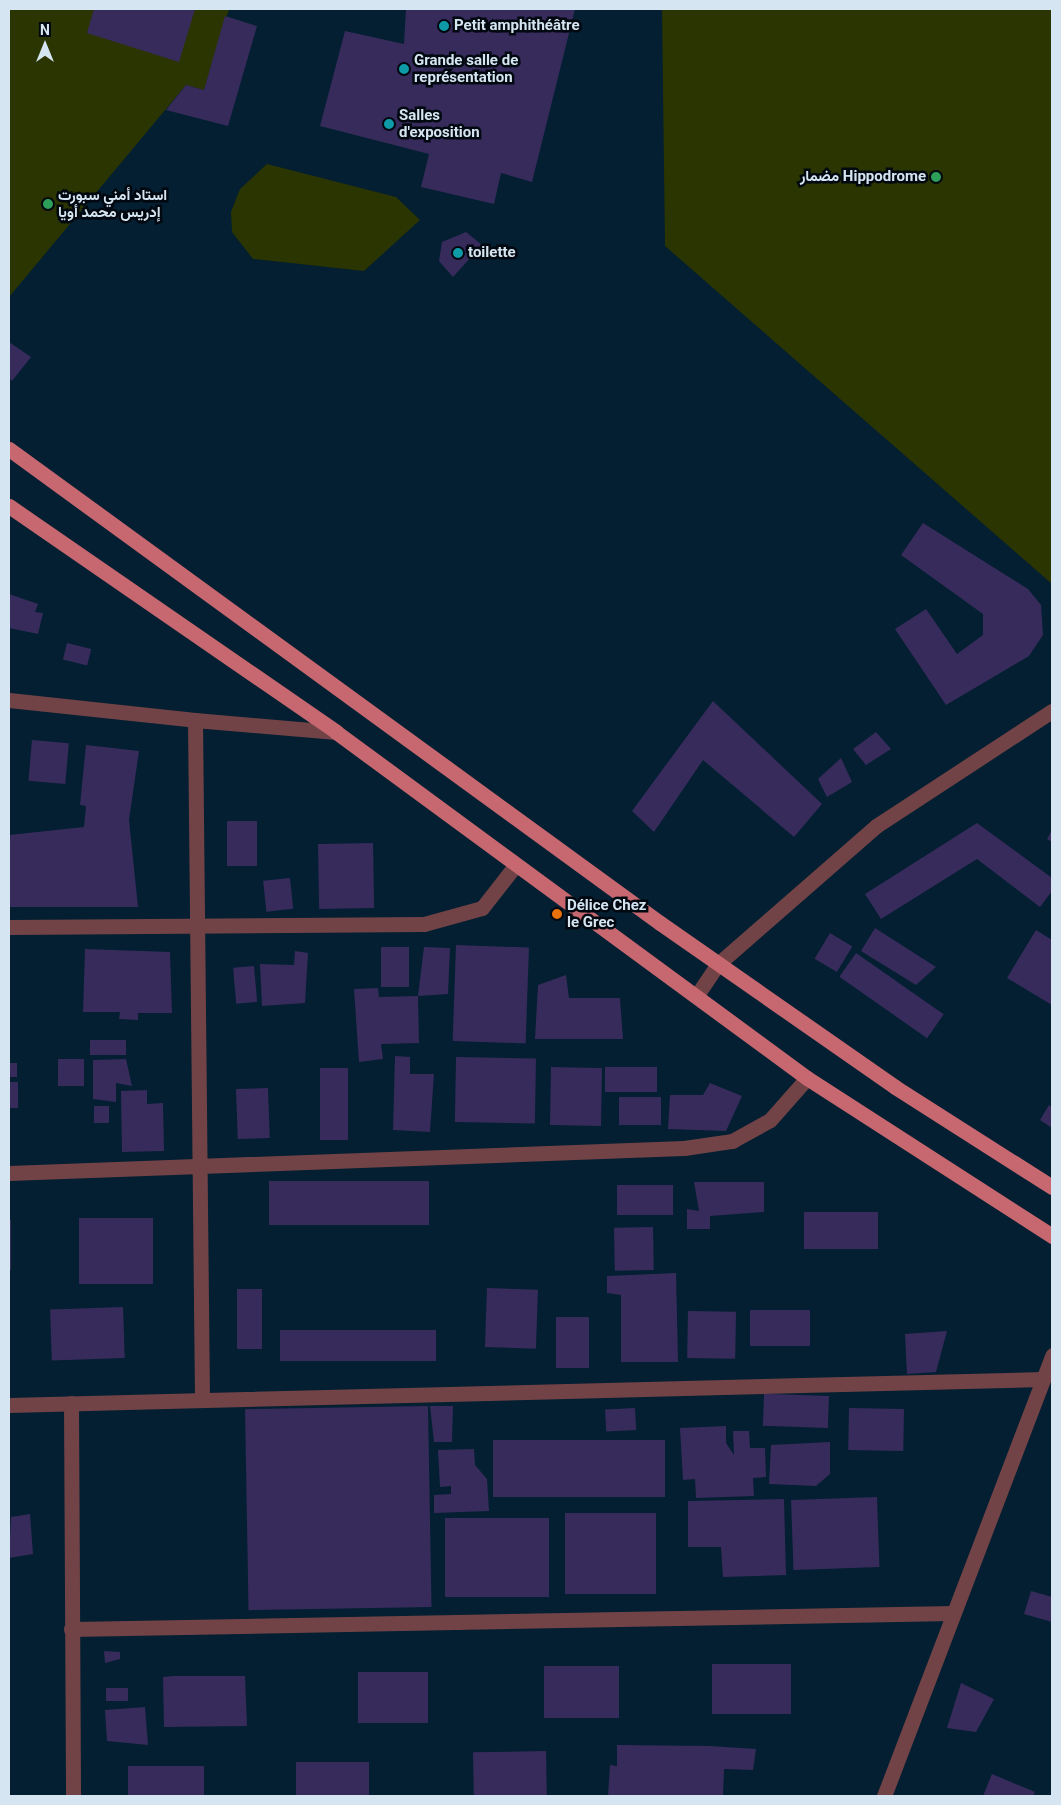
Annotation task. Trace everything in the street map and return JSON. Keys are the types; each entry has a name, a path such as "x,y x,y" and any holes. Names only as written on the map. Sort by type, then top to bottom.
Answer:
{"main road":[{"path":"9,449 718,964 895,1087 1052,1187"},
{"path":"9,506 336,732 514,867 697,995 807,1078 1052,1236"}],"street":[{"path":"9,700 196,720 336,732"},
{"path":"697,995 718,964 876,826 1052,712"},
{"path":"196,720 202,1167 202,1399"},
{"path":"9,928 424,924 454,919 482,908 514,867"},
{"path":"9,1173 684,1148 723,1142 770,1120 807,1078"},
{"path":"884,1796 1052,1355"},
{"path":"9,1405 1043,1379"},
{"path":"71,1403 73,1796"},
{"path":"71,1629 953,1613"}],"green space":[{"name":"استاد أمني سبورت إدريس محمد أويا","path":"9,9 229,9 204,90 186,85 9,297"},
{"path":"662,9 1052,9 1052,584 665,246"},
{"path":"267,164 396,197 420,220 364,271 253,259 232,232 231,212 240,189"}],"building":[{"path":"94,9 195,9 179,62 87,33"},
{"path":"406,9 575,9 532,182 501,173 494,204 421,187 429,154 320,126 345,31 404,44"},
{"path":"225,16 257,26 228,126 166,110 186,85 204,90"},
{"name":"toilette","path":"466,232 482,245 453,277 439,261 442,242"},
{"path":"9,342 31,357 12,381 9,378"},
{"path":"923,523 1028,589 1041,605 1043,635 1029,656 946,705 895,629 926,609 957,654 983,635 983,614 901,555"},
{"path":"9,594 38,604 35,612 43,613 38,634 9,628"},
{"path":"67,643 91,649 87,666 63,659"},
{"path":"713,701 822,804 794,837 703,760 654,832 632,811"},
{"path":"876,732 891,749 866,765 853,749"},
{"path":"32,740 69,743 65,784 28,781"},
{"path":"86,745 139,751 129,820 138,907 9,907 9,835 84,827 86,806 80,805"},
{"path":"841,758 852,782 827,797 818,779"},
{"path":"227,821 257,821 257,866 227,866"},
{"path":"977,823 1052,878 1052,891 1040,907 977,859 881,919 865,894"},
{"path":"1052,830 1052,842 1047,839"},
{"path":"373,843 374,908 319,909 318,844"},
{"path":"290,878 293,909 266,912 263,881"},
{"path":"875,928 936,967 916,985 861,951"},
{"path":"1036,930 1052,940 1052,1005 1007,978"},
{"path":"830,933 852,946 837,972 815,959"},
{"path":"456,945 529,948 526,1043 453,1041"},
{"path":"381,947 409,947 409,987 381,987"},
{"path":"424,947 450,948 448,994 418,996"},
{"path":"85,949 170,952 172,1013 138,1013 138,1020 119,1019 120,1012 83,1012"},
{"path":"295,951 308,953 305,1003 262,1006 260,964 294,965"},
{"path":"856,953 944,1014 927,1038 839,977"},
{"path":"254,966 257,1002 236,1004 233,968"},
{"path":"566,975 569,998 620,998 623,1039 535,1039 538,985"},
{"path":"378,988 379,997 418,996 419,1043 381,1044 383,1059 359,1062 354,989"},
{"path":"90,1040 126,1040 126,1055 90,1055"},
{"path":"395,1056 410,1057 410,1074 434,1074 430,1132 393,1130"},
{"path":"456,1057 536,1058 535,1123 455,1122"},
{"path":"58,1059 84,1059 84,1086 58,1086"},
{"path":"126,1059 132,1086 116,1083 116,1102 93,1099 93,1060"},
{"path":"9,1063 17,1063 17,1077 9,1077"},
{"path":"551,1067 602,1068 601,1126 550,1125"},
{"path":"605,1067 657,1067 657,1092 605,1092"},
{"path":"320,1068 348,1068 348,1140 320,1140"},
{"path":"9,1082 18,1082 18,1108 9,1108"},
{"path":"710,1083 742,1096 726,1131 668,1129 670,1095 703,1095"},
{"path":"268,1088 270,1138 238,1139 236,1089"},
{"path":"147,1090 147,1104 163,1103 164,1151 122,1152 121,1091"},
{"path":"619,1097 661,1097 661,1125 619,1125"},
{"path":"1049,1105 1052,1107 1052,1128 1040,1120"},
{"path":"94,1106 109,1106 109,1123 94,1123"},
{"path":"269,1181 429,1181 429,1225 269,1225"},
{"path":"694,1182 764,1182 764,1212 710,1216 710,1229 687,1229 687,1209 699,1211"},
{"path":"617,1185 673,1185 673,1215 617,1215"},
{"path":"804,1212 878,1212 878,1249 804,1249"},
{"path":"79,1218 153,1218 153,1284 79,1284"},
{"path":"9,1220 11,1220 11,1270 9,1270"},
{"path":"653,1227 654,1270 615,1271 614,1228"},
{"path":"676,1273 678,1362 621,1362 621,1295 607,1293 607,1276"},
{"path":"487,1288 538,1290 536,1349 485,1347"},
{"path":"237,1289 262,1289 262,1349 237,1349"},
{"path":"123,1307 125,1358 52,1361 50,1310"},
{"path":"750,1310 810,1310 810,1346 750,1346"},
{"path":"688,1311 736,1312 735,1359 687,1358"},
{"path":"556,1317 589,1317 589,1368 556,1368"},
{"path":"280,1330 436,1330 436,1361 280,1361"},
{"path":"947,1331 936,1372 907,1374 905,1334"},
{"path":"764,1394 829,1396 828,1428 763,1426"},
{"path":"428,1406 432,1607 249,1610 245,1409"},
{"path":"430,1406 453,1406 452,1442 434,1442"},
{"path":"635,1408 636,1430 606,1432 605,1410"},
{"path":"849,1408 904,1409 903,1451 848,1450"},
{"path":"726,1426 726,1443 734,1455 733,1431 749,1431 750,1448 765,1448 766,1477 753,1478 754,1496 696,1498 695,1479 683,1480 680,1428"},
{"path":"493,1440 665,1440 665,1497 493,1497"},
{"path":"830,1442 830,1474 816,1486 769,1484 771,1445"},
{"path":"474,1449 475,1465 487,1479 489,1511 434,1513 434,1495 451,1494 451,1486 440,1487 438,1450"},
{"path":"877,1497 879,1567 793,1570 791,1500"},
{"path":"784,1499 786,1575 723,1577 721,1547 688,1547 688,1501"},
{"path":"565,1513 656,1513 656,1594 565,1594"},
{"path":"30,1514 33,1554 9,1558 11,1517"},
{"path":"445,1518 549,1518 549,1597 445,1597"},
{"path":"1031,1591 1052,1597 1052,1622 1024,1614"},
{"path":"104,1651 120,1652 120,1659 105,1663"},
{"path":"712,1664 791,1664 791,1714 712,1714"},
{"path":"544,1666 619,1666 619,1718 544,1718"},
{"path":"358,1672 428,1672 428,1723 358,1723"},
{"path":"245,1676 247,1726 164,1727 163,1677"},
{"path":"961,1683 994,1699 976,1732 947,1728"},
{"path":"106,1688 128,1688 128,1701 106,1701"},
{"path":"145,1707 148,1745 107,1741 105,1710"},
{"path":"617,1745 710,1746 756,1749 753,1770 724,1769 723,1796 608,1796 610,1765 617,1766"},
{"path":"546,1751 547,1796 474,1796 473,1752"},
{"path":"296,1762 369,1762 369,1796 296,1796"},
{"path":"128,1766 204,1766 204,1796 128,1796"},
{"path":"992,1774 1035,1792 1033,1796 983,1796"}],"place":[{"name":"Petit amphithéâtre","path":"444,26"},
{"name":"Grande salle de représentation","path":"404,69"},
{"name":"Salles d'exposition","path":"389,124"},
{"name":"مضمار Hippodrome","path":"936,177"},
{"name":"استاد أمني سبورت إدريس محمد أويا","path":"48,204"},
{"name":"toilette","path":"458,253"},
{"name":"Délice Chez le Grec","path":"557,914"}]}
